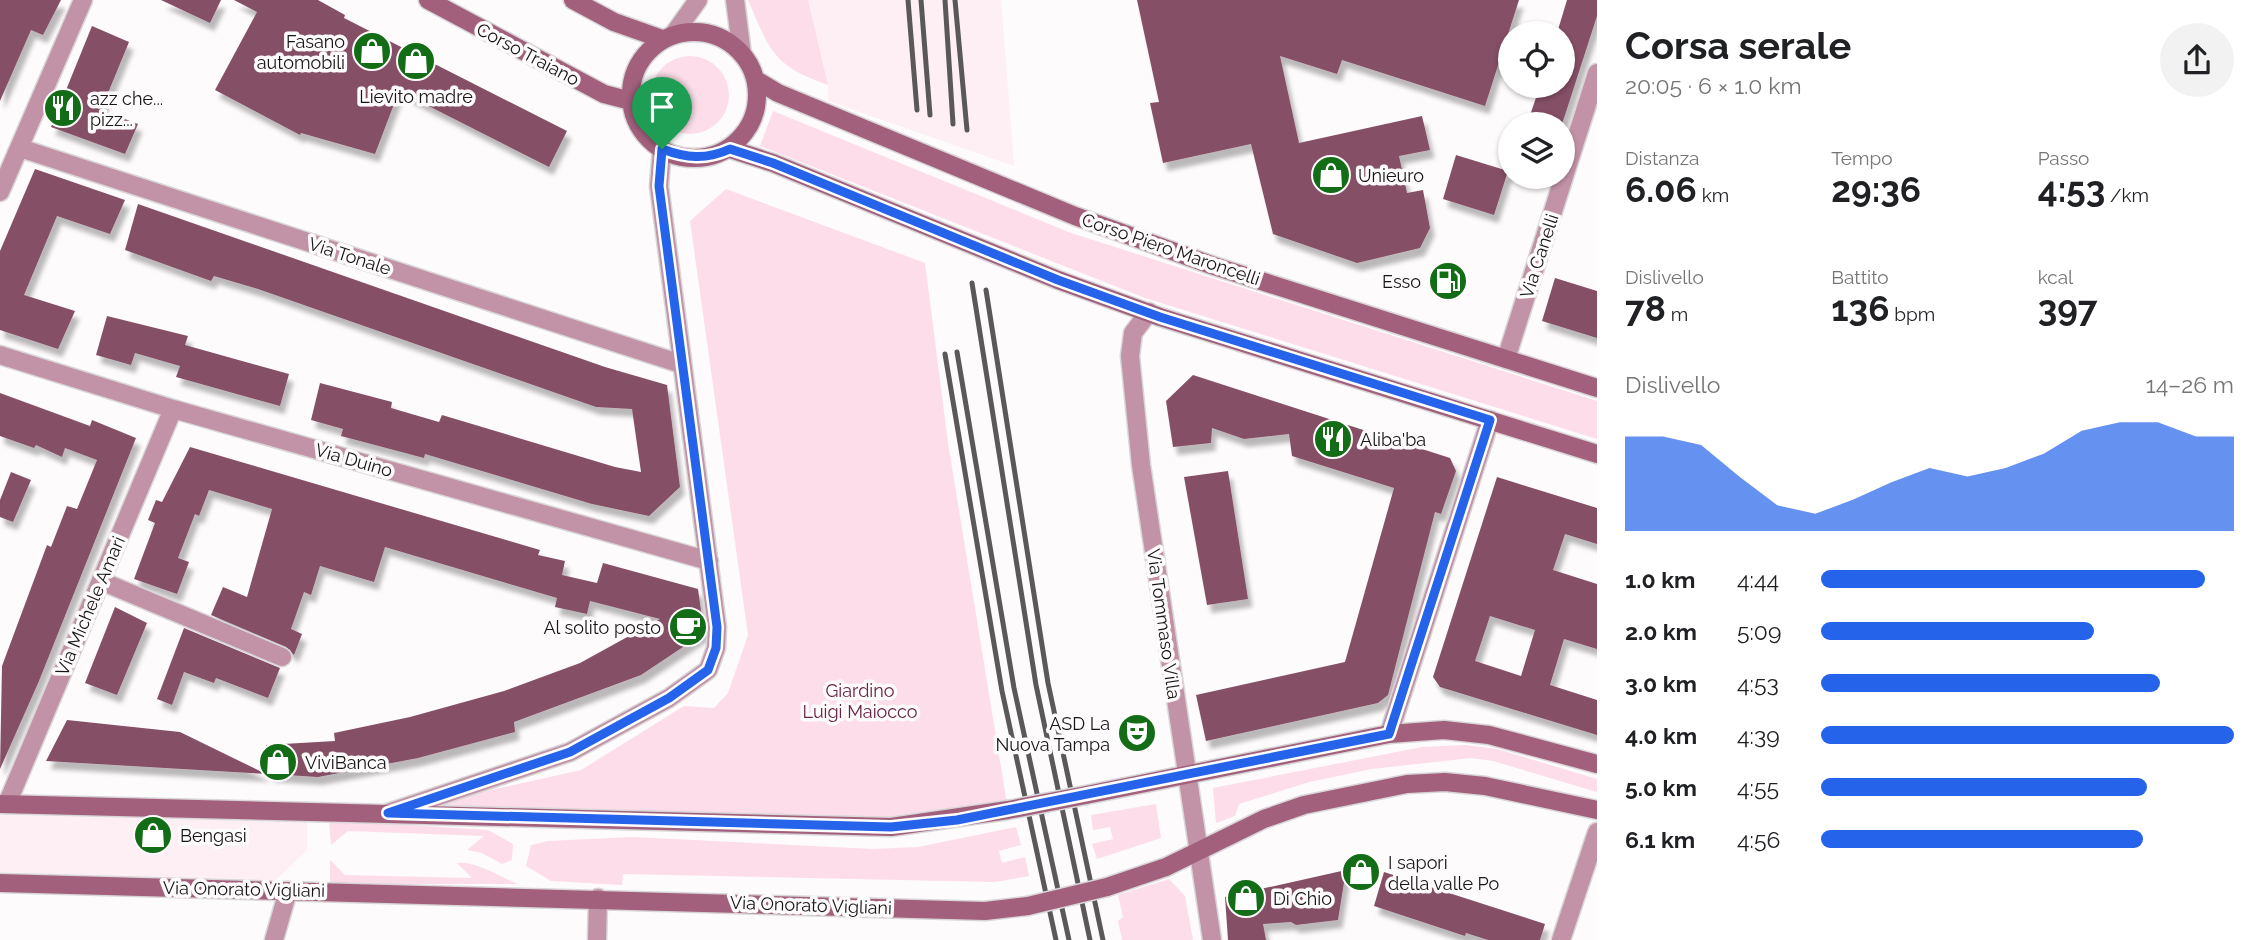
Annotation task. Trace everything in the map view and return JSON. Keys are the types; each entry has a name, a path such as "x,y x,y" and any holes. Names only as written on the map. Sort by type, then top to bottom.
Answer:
{"main road":[{"name":"Corso Traiano","path":"428,0 604,94 631,101"},
{"path":"573,0 614,22 668,37 690,32 716,35 742,54 756,80 755,114 749,127 730,149 699,158 680,156 649,142 639,130 631,101 632,86 641,62 668,37"},
{"name":"Corso Piero Maroncelli","path":"756,80 778,93 1075,216 1214,266 1597,388"},
{"path":"730,149 773,163 1058,280 1149,312 1597,454"},
{"path":"3,804 891,827 1008,810 1389,734 1444,730 1489,735 1597,764"},
{"name":"Via Onorato Vigliani","path":"0,883 985,911 1028,905 1107,887 1166,867 1264,819 1304,805 1407,784 1444,782 1486,786 1597,810"}],"street":[{"path":"0,192 83,0"},
{"path":"668,37 698,0"},
{"path":"735,0 742,54"},
{"name":"Via Canelli","path":"1506,359 1597,73"},
{"name":"Via Tonale","path":"20,148 681,364"},
{"path":"388,813 570,752 669,698 708,670 716,648 717,627 659,186 662,149"},
{"name":"Via Tommaso Villa","path":"1149,312 1133,333 1130,356 1141,465 1212,940"},
{"name":"Via Duino","path":"0,355 173,409 709,561"},
{"name":"Via Michele Amari","path":"3,804 173,409"},
{"path":"1389,734 1490,420"},
{"path":"101,581 282,657"},
{"path":"1561,940 1597,832"},
{"path":"274,940 288,891"},
{"path":"597,940 598,898"}],"shaded area":[{"path":"808,0 1001,0 1014,166 828,101 828,85"},
{"name":"Bengasi","path":"0,815 307,820 307,850 274,882 0,872"}],"green space":[{"path":"748,0 808,0 828,85 795,71 784,63 762,32"},
{"path":"690,56 705,59 717,68 726,80 729,95 726,110 717,122 705,131 690,134 675,131 663,122 654,110 651,95 654,80 663,68 675,59"},
{"path":"773,111 1071,233 1597,401 1597,439 1145,298 760,146"},
{"name":"Giardino Luigi Maiocco","path":"726,189 925,263 948,443 1008,810 957,820 388,813 581,770 684,706 714,708 728,693 748,635 690,221"},
{"path":"1465,745 1497,749 1597,779 1597,792 1493,761 1471,758 1372,769 1309,782 1239,804 1235,816 1216,823 1213,788 1422,747"},
{"path":"1156,804 1161,838 1097,859 1092,844 1113,839 1110,827 1093,830 1091,815"},
{"path":"329,820 488,830 513,844 512,860 502,864 482,853 467,850 484,836 348,831 331,845"},
{"path":"1016,827 1021,845 999,851 1002,863 1025,857 1029,876 995,882 623,874 622,885 551,881 526,866 531,845 548,841 633,837 872,849 918,847"},
{"path":"330,860 345,875 472,878 457,863 465,863 518,884 330,884"},
{"path":"1169,879 1185,896 1193,940 1122,940 1118,921 1123,917 1118,895"}],"building":[{"path":"0,0 61,0 43,35 31,30 0,101"},
{"path":"161,0 221,0 210,23"},
{"path":"234,0 318,0 345,15 344,18 567,131 549,167 399,91 375,154 301,133 300,135 215,90 257,12"},
{"path":"1137,0 1519,0 1512,21 1498,21 1498,65 1485,106 1342,60 1337,74 1280,56 1299,143 1422,116 1430,150 1399,156 1407,193 1423,190 1430,228 1420,248 1357,263 1273,234 1251,144 1163,163 1150,103 1159,102"},
{"path":"1567,0 1597,0 1597,16 1575,84 1575,21 1561,21"},
{"path":"92,26 129,42 101,110 138,124 125,154 51,127"},
{"path":"1536,98 1570,98 1566,112 1531,112"},
{"path":"1456,155 1498,168 1498,189 1502,189 1494,215 1443,199"},
{"path":"35,169 125,200 110,234 57,216 24,295 75,311 58,349 0,330 0,251"},
{"path":"138,204 605,367 667,385 680,487 649,516 592,504 425,454 424,458 341,436 343,429 311,420 320,383 392,402 391,408 439,422 442,415 615,467 641,472 632,409 596,407 258,289 214,276 211,281 125,250"},
{"path":"1555,278 1597,291 1597,338 1542,321"},
{"path":"107,316 188,336 185,345 289,374 280,406 176,377 180,366 135,353 131,365 96,355"},
{"path":"1193,375 1450,458 1456,471 1441,514 1435,512 1388,695 1378,703 1206,741 1196,695 1345,662 1394,488 1292,456 1289,434 1244,439 1212,428 1211,443 1173,447 1166,401"},
{"path":"0,393 90,426 92,420 136,438 39,681 0,769 2,666 47,545 51,547 67,506 77,509 97,460 65,448 62,457 36,445 34,448 0,436"},
{"path":"190,447 540,550 538,555 565,561 562,575 597,583 603,563 698,589 704,633 641,675 514,722 515,732 418,758 318,777 271,774 267,770 266,745 335,741 334,733 410,717 504,691 580,663 660,619 590,601 587,614 555,607 557,598 385,547 374,582 320,566 311,595 304,592 291,629 302,634 294,655 286,647 211,615 223,587 247,597 272,509 209,490 199,516 195,514 178,558 189,562 177,594 134,579 155,523 148,520 156,500 162,502"},
{"path":"1228,471 1248,599 1207,605 1184,477"},
{"path":"11,472 31,480 13,522 0,517 0,500"},
{"path":"1497,477 1597,508 1597,544 1565,534 1553,570 1597,584 1597,649 1564,639 1550,685 1597,700 1597,735 1440,687 1433,677","holes":["1490,616 1535,630 1521,676 1475,661"]},
{"path":"115,607 147,623 117,695 85,683"},
{"path":"184,628 280,668 268,698 216,678 214,683 184,672 172,705 157,699"},
{"path":"67,720 180,732 266,774 46,761"},
{"path":"1346,870 1338,920 1296,925 1291,922 1263,924 1266,940 1228,940 1225,897"},
{"path":"1384,872 1545,924 1540,940 1488,940 1466,933 1465,936 1374,906"}],"railway":[{"path":"908,0 917,110"},
{"path":"921,0 930,115"},
{"path":"945,0 953,124"},
{"path":"955,0 967,130"},
{"path":"972,283 1036,685 1090,940"},
{"path":"986,290 1048,683 1103,940"},
{"path":"957,352 1014,688 1069,940"},
{"path":"945,354 1002,691 1056,940"}],"place":[{"name":"Fasano automobili","path":"372,51"},
{"name":"Lievito madre","path":"416,61"},
{"name":"azz che... pizz...","path":"63,108"},
{"name":"Unieuro","path":"1331,175"},
{"name":"Esso","path":"1448,281"},
{"name":"Aliba'ba","path":"1333,439"},
{"name":"Al solito posto","path":"688,627"},
{"name":"ASD La Nuova Tampa","path":"1137,733"},
{"name":"ViviBanca","path":"278,762"},
{"name":"Bengasi","path":"153,835"},
{"name":"I sapori della valle Po","path":"1361,872"},
{"name":"Di Chio","path":"1246,898"}],"route":[{"path":"662,149 680,156 699,158 730,149 773,163 1058,280 1160,317 1490,420 1389,734 957,820 891,827 628,822 388,813 570,752 669,698 708,670 716,648 717,627 659,186 662,149"}]}
